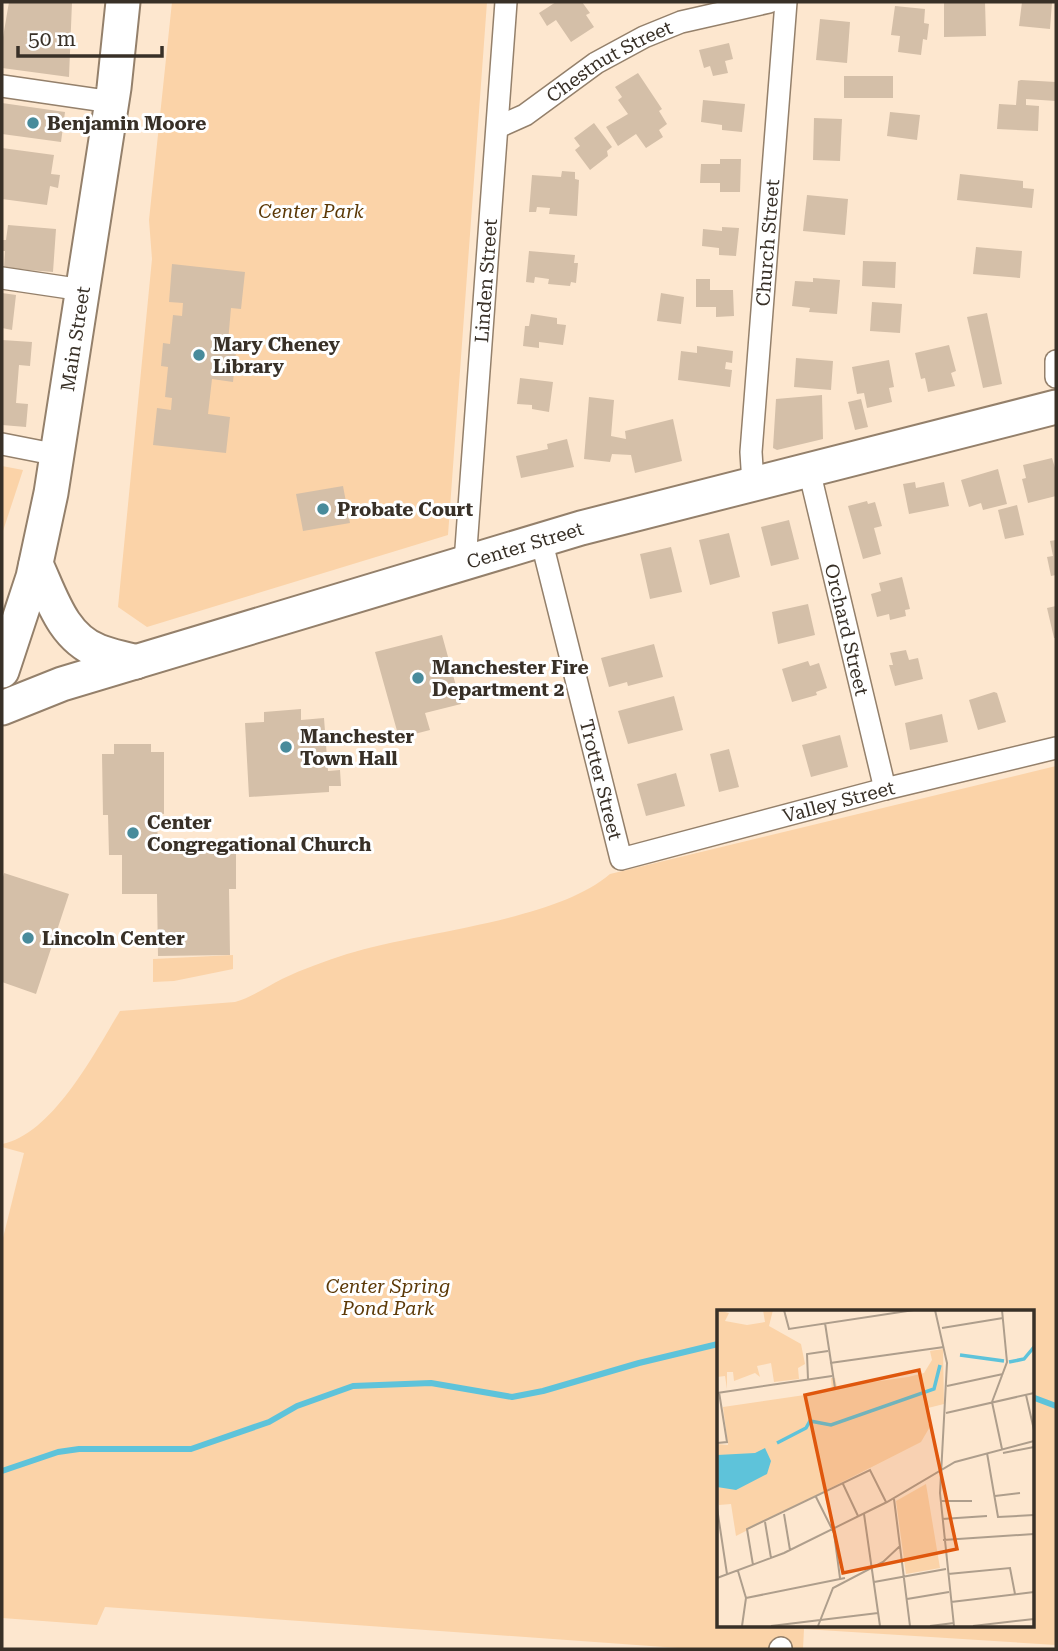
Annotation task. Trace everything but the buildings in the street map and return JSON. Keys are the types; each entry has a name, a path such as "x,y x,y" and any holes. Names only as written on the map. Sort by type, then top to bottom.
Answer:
{"main road":[{"name":"Main Street","path":"2,671 36,564 58,455 112,102 123,2"},
{"name":"Center Street","path":"2,708 53,687 541,539 1056,407"},
{"path":"36,564 61,617 75,635 99,651 136,662"}],"street":[{"name":"Linden Street","path":"465,562 506,2"},
{"name":"Chestnut Street","path":"498,127 525,115 596,63 644,37 681,22 769,2"},
{"name":"Church Street","path":"752,484 752,431 786,2"},
{"path":"2,86 112,102"},
{"path":"2,278 83,290"},
{"path":"1056,361 1056,377"},
{"path":"2,444 58,455"},
{"name":"Orchard Street","path":"809,470 885,789"},
{"name":"Trotter Street","path":"541,539 621,859"},
{"name":"Valley Street","path":"621,859 885,789 1056,748"}],"green space":[{"name":"Center Park","path":"172,2 487,2 448,535 147,627 118,607 152,259 149,220"},
{"path":"2,466 23,470 2,534"},
{"name":"Center Spring Pond Park","path":"1056,766 1056,1645 804,1629 803,1649 692,1649 105,1607 97,1625 2,1618 2,1242 24,1153 2,1147 2,1144 21,1137 55,1108 71,1089 120,1011 235,1002 298,972 347,954 521,914 556,904 586,890 610,874"},
{"path":"233,955 233,969 174,981 153,982 153,959"}],"waterway":[{"path":"2,1471 58,1452 79,1449 191,1449 269,1422 297,1406 353,1386 431,1383 512,1397 717,1344"},
{"path":"1034,1398 1056,1406"}],"place":[{"name":"Benjamin Moore","path":"33,123"},
{"name":"Mary Cheney Library","path":"199,355"},
{"name":"Probate Court","path":"323,509"},
{"name":"Manchester Fire Department 2","path":"418,678"},
{"name":"Manchester Town Hall","path":"286,747"},
{"name":"Center Congregational Church","path":"133,833"},
{"name":"Lincoln Center","path":"28,938"}]}
